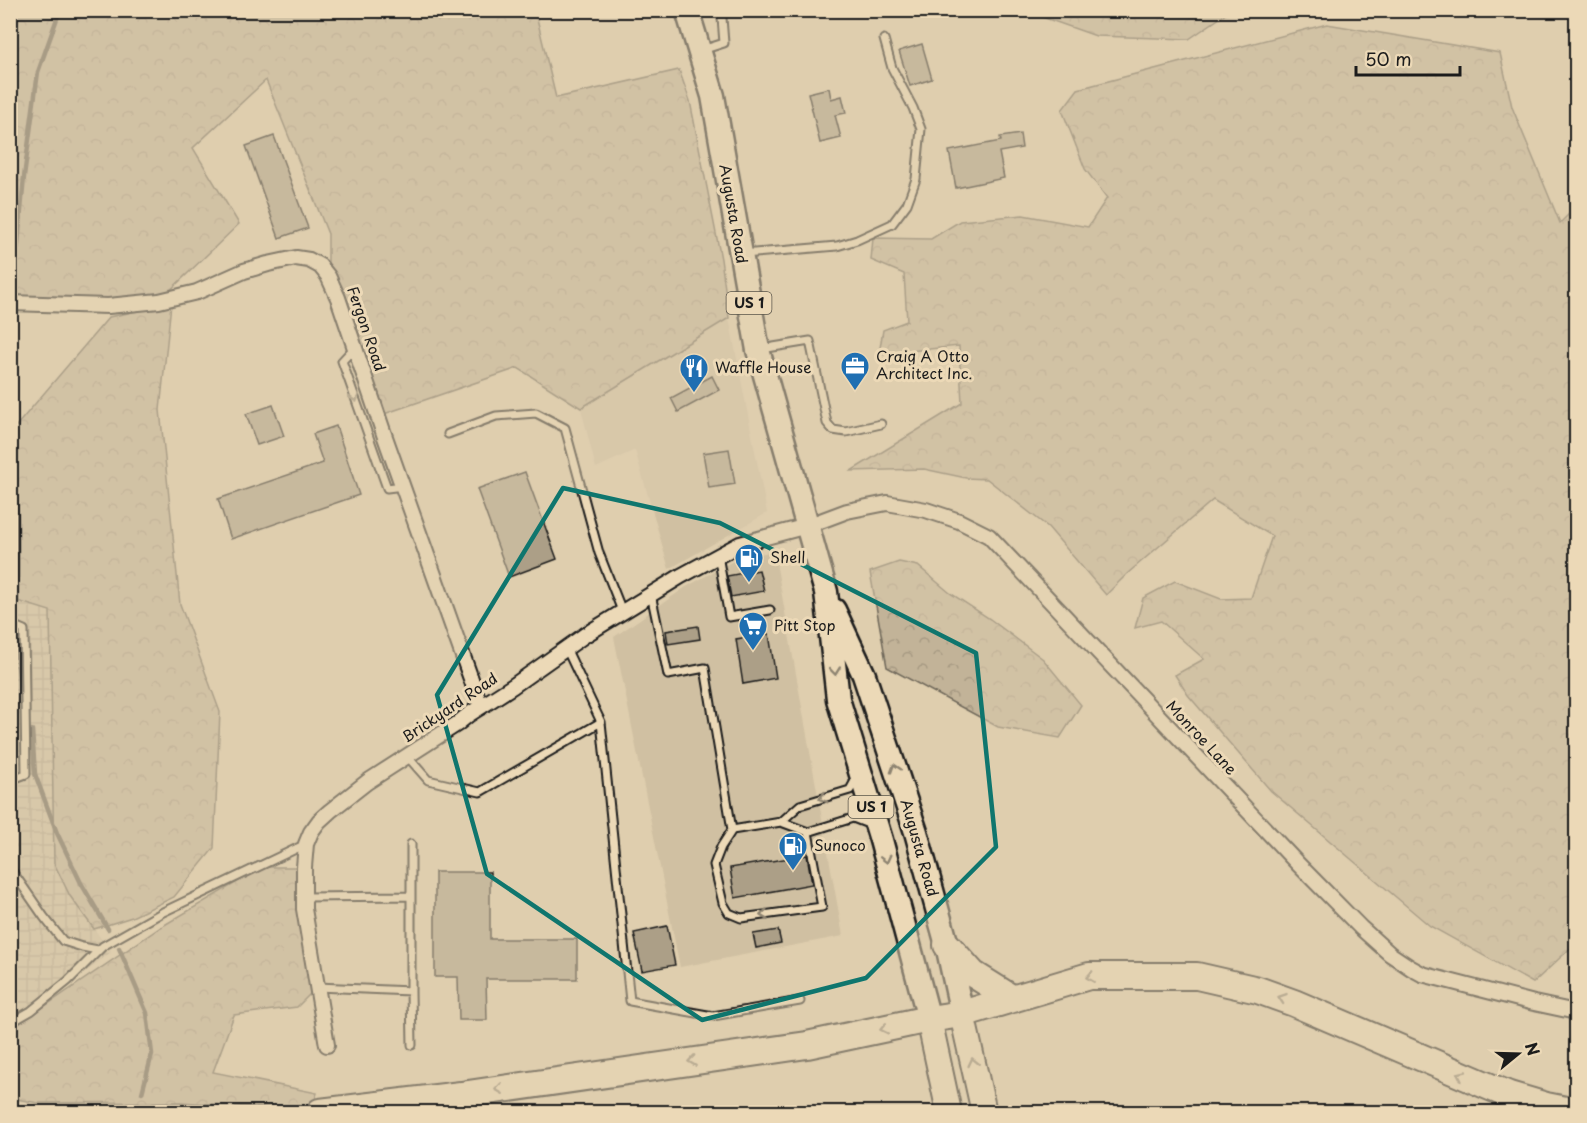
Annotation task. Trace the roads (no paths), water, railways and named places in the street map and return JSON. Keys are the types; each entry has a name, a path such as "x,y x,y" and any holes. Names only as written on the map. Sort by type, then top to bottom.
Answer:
{"highway":[{"path":"947,945 973,974 1013,999"},
{"path":"320,1113 807,1045 962,1014 1089,976 1197,976 1258,990 1294,1003 1509,1095 1576,1113"},
{"name":"Augusta Road","path":"962,1014 984,1112"},
{"name":"Augusta Road","path":"928,1019 949,1112"}],"main road":[{"name":"Augusta Road","path":"687,10 713,96 758,350 826,592 864,675 916,832 947,945 962,1014"},
{"name":"Augusta Road","path":"826,592 838,699 877,827 928,1019"}],"street":[{"name":"Fergon Road","path":"10,303 108,306 159,301 209,288 256,267 296,258 309,260 320,266 328,276 338,298 481,707"},
{"name":"Monroe Lane","path":"807,526 847,511 887,503 926,510 959,521 989,536 1298,864 1390,954 1422,974 1576,1012"},
{"name":"Brickyard Road","path":"327,1046 304,909 306,844 319,821 367,782 566,648 651,594 740,544 807,526"}],"lane":[{"path":"700,51 724,44 720,10"},
{"path":"740,254 837,246 857,240 892,224 907,204 915,179 921,129 892,68 884,39"},
{"path":"758,350 810,341 827,423 833,430 846,432 881,424"},
{"path":"448,434 496,416 536,413 565,428 599,553 622,612"},
{"path":"718,555 729,617 770,610"},
{"path":"651,594 668,675 705,668 732,831 721,847 714,865 723,903 729,913 741,918 822,907 808,832"},
{"path":"10,624 24,630 26,762 26,774 10,780"},
{"path":"566,648 601,722 630,1001 713,1016 801,1001"},
{"path":"407,756 428,780 480,792 601,722"},
{"path":"781,822 800,805 850,790 860,771"},
{"path":"732,831 781,822 808,832 853,818 877,827"},
{"path":"10,1023 31,1011 68,981 103,946 163,912 306,844"},
{"path":"411,844 412,1045"},
{"path":"10,868 63,941 98,950"},
{"path":"304,897 411,896"},
{"path":"317,987 411,991"}],"waterway":[{"path":"11,292 38,72 60,10"},
{"path":"10,334 11,314"},
{"path":"10,436 17,503 17,615"},
{"path":"16,635 21,693"},
{"path":"32,730 35,774 57,833 81,883 108,929"},
{"path":"119,948 147,1013 152,1054 142,1093"}],"place":[{"name":"Craig A Otto Architect Inc.","path":"855,392"},
{"name":"Waffle House","path":"694,394"},
{"name":"Shell","path":"749,584"},
{"name":"Pitt Stop","path":"753,652"},
{"name":"Sunoco","path":"793,872"}]}
